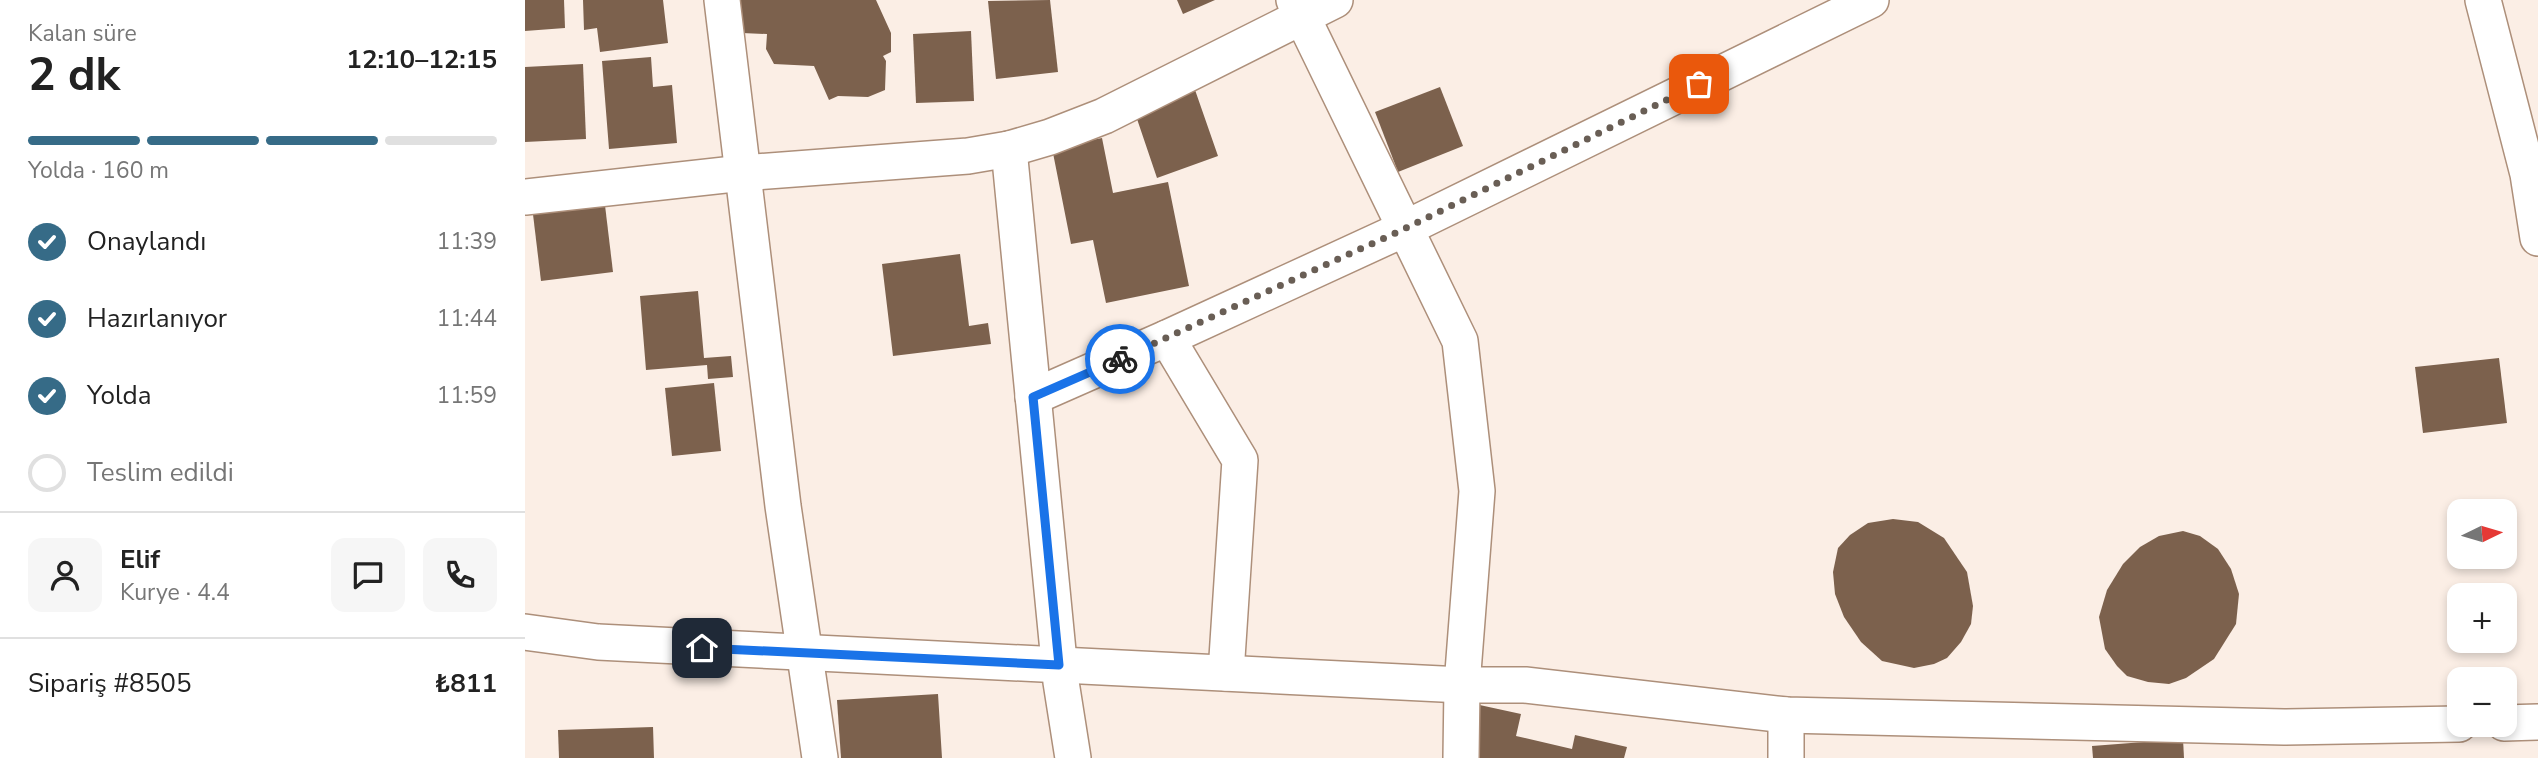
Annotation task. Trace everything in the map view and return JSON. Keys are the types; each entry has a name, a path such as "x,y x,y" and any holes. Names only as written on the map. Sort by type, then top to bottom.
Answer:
{"street":[{"path":"722,0 783,506 820,758"},
{"path":"525,197 743,173 968,156 1009,149 1050,137 1104,116 1297,8 1335,0"},
{"path":"1033,397 1404,229 1871,0"},
{"path":"2483,0 2528,174 2538,238"},
{"path":"1297,8 1459,341 1477,491 1462,685 1461,758"},
{"path":"1009,149 1059,665 1073,758"},
{"path":"1167,338 1240,460 1226,673"},
{"path":"525,632 598,642 805,653 1462,685 1525,685 1786,715 2285,743 2447,725"},
{"path":"1786,715 1786,758"},
{"path":"2517,723 2538,722"}],"building":[{"path":"525,0 564,0 565,28 525,31"},
{"path":"583,0 663,0 668,43 600,52 597,28 584,30"},
{"path":"738,0 876,0 891,33 891,52 883,56 886,61 885,90 868,97 838,96 829,100 814,66 774,64 766,49 767,34 742,33"},
{"path":"1050,0 1058,72 996,79 988,1"},
{"path":"1177,0 1215,0 1183,14"},
{"path":"971,31 974,101 916,103 913,34"},
{"path":"651,57 653,87 672,85 677,143 609,149 602,61"},
{"path":"583,64 586,139 525,142 525,67"},
{"path":"1194,87 1218,156 1157,178 1136,116 1167,105 1164,97"},
{"path":"1440,87 1463,146 1398,172 1375,112"},
{"path":"1102,138 1113,193 1168,182 1189,286 1106,303 1093,240 1071,244 1052,148"},
{"path":"604,197 613,272 541,281 532,206"},
{"path":"960,254 969,326 988,323 991,344 893,356 882,264"},
{"path":"698,291 704,358 731,356 733,377 708,379 707,365 646,370 640,296"},
{"path":"2499,358 2507,423 2423,433 2415,367"},
{"path":"714,383 721,451 672,456 665,388"},
{"path":"1893,519 1918,522 1944,538 1967,572 1973,606 1971,624 1961,642 1947,658 1934,664 1914,668 1882,661 1861,642 1844,617 1835,594 1833,572 1838,548 1850,535 1868,523"},
{"path":"2183,531 2200,536 2218,549 2231,569 2239,594 2236,624 2214,659 2186,678 2169,684 2127,676 2105,649 2099,617 2107,590 2123,564 2140,547 2159,536"},
{"path":"938,694 942,758 841,758 837,700"},
{"path":"1475,704 1521,714 1516,736 1572,749 1575,735 1627,747 1624,758 1474,758"},
{"path":"653,727 654,758 559,758 558,730"},
{"path":"2183,739 2184,758 2093,758 2092,746"}],"way so far":[{"path":"1120,359 1404,229 1699,84"}],"route":[{"path":"702,648 1059,665 1033,397 1120,359"}]}
